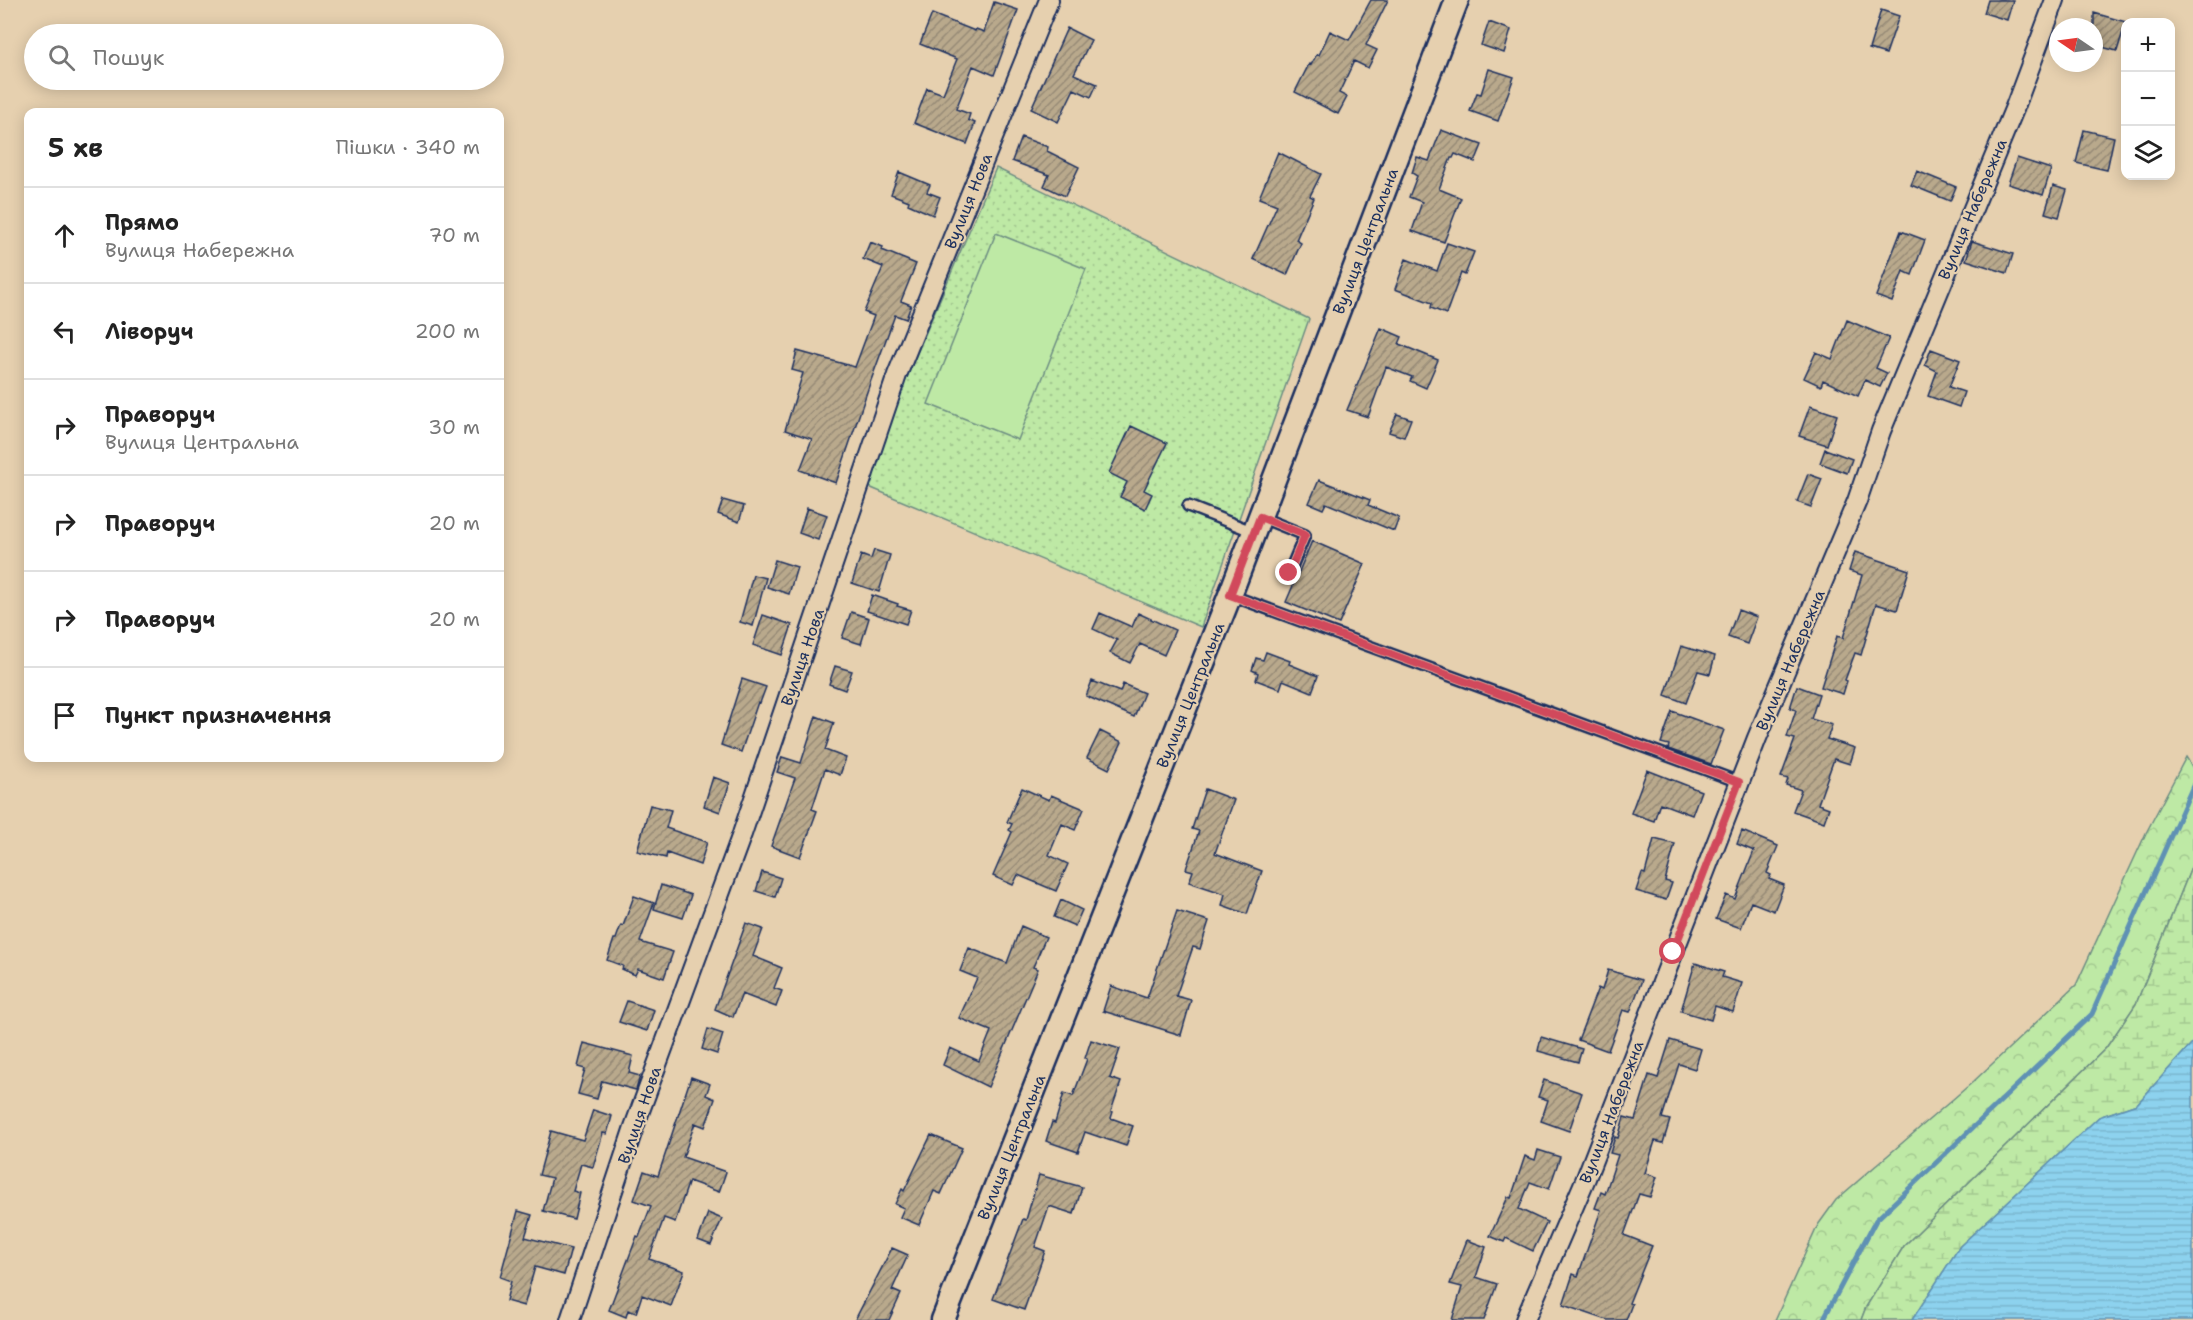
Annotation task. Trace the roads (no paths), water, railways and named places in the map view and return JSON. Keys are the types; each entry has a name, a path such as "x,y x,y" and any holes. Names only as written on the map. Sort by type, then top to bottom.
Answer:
{"street":[{"name":"Вулиця Нова","path":"570,1320 634,1126 742,834 897,375 1049,0"},
{"name":"Вулиця Центральна","path":"943,1320 1230,595 1457,0"},
{"name":"Вулиця Набережна","path":"1525,1320 1586,1178 1739,782 1857,501 1881,431 2015,107 2055,0"}],"lane":[{"path":"1188,506 1305,535 1289,573"},
{"path":"1230,595 1739,782"}],"water":[{"path":"2193,1042 2193,1320 1912,1320 1960,1246 2099,1117 2137,1104"}],"waterway":[{"path":"1823,1320 1876,1220 2092,1014 2193,786"}]}
